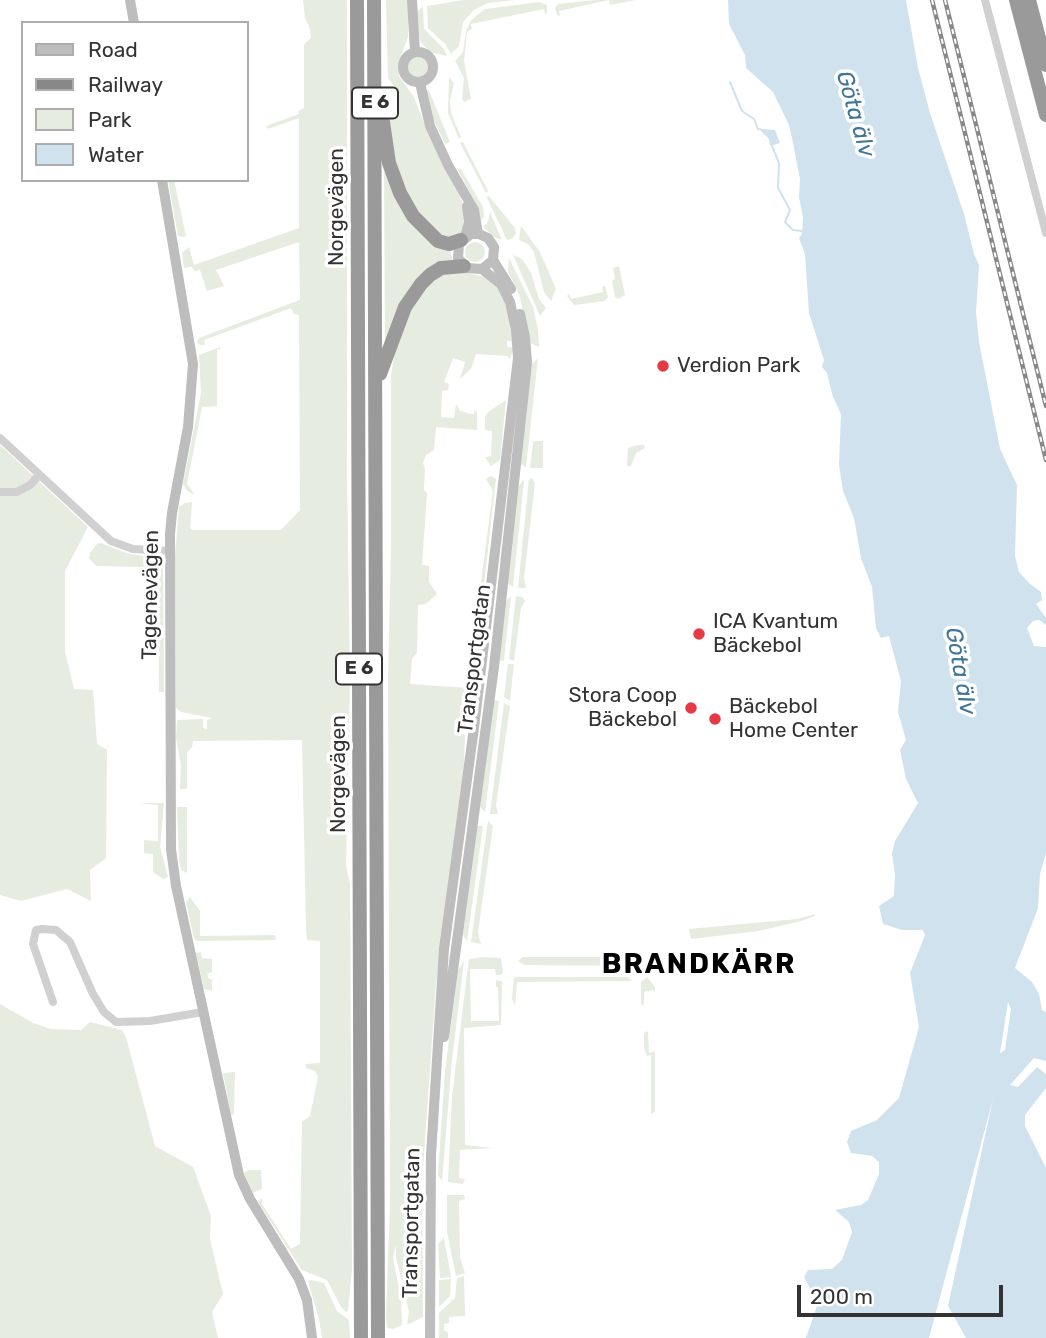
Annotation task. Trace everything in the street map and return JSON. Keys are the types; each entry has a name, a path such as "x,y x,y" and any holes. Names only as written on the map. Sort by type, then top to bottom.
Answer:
{"highway":[{"name":"Norgevägen","path":"357,0 361,1338"},
{"name":"Norgevägen","path":"374,0 378,1338"},
{"path":"1016,0 1046,115"},
{"path":"1029,0 1046,65"},
{"path":"374,40 389,163 400,193 413,216 431,236 449,244 463,239"},
{"path":"376,388 399,321 414,294 438,269 450,265 464,266"}],"street":[{"path":"130,0 134,21"},
{"name":"Transportgatan","path":"412,0 415,52"},
{"path":"985,0 1046,233"},
{"name":"Transportgatan","path":"415,52 426,55 433,66 428,79 420,82 410,80 402,70 407,57 415,52"},
{"name":"Transportgatan","path":"420,82 430,126 448,166 474,211 478,234 486,236 492,244 493,260 516,300 525,337 527,363 484,742 438,1067"},
{"name":"Tagenevägen","path":"162,182 193,364 190,417 172,513 170,551 171,849 176,886 239,1175 250,1199 299,1279 307,1300 312,1338"},
{"name":"Transportgatan","path":"462,189 469,215 457,254 464,266"},
{"path":"463,239 478,234"},
{"path":"464,266 471,270 482,270 493,260"},
{"name":"Transportgatan","path":"430,1338 431,1155 444,949 474,727 518,358 510,302 501,284 482,270"},
{"path":"0,438 111,541 133,549 170,551"},
{"path":"0,492 17,492 30,485 39,475"},
{"path":"53,1002 33,944 36,930 55,930 70,942 93,994 104,1012 116,1022 150,1021 203,1012"}],"green space":[{"path":"303,0 347,0 347,479 350,677 346,865 350,884 352,1269 346,1312 327,1280 302,1270 258,1202 262,1198 262,1204 291,1249 300,1244 302,1122 310,1116 318,1077 315,1071 306,1068 306,1064 320,1063 320,941 307,940 302,740 193,741 187,753 187,789 180,789 181,765 176,738 177,720 203,719 203,728 207,729 207,720 212,718 181,712 176,708 175,556 179,507 192,502 190,528 193,530 281,530 300,510 299,315 294,314 291,308 204,340 205,345 197,342 199,338 300,300 299,242 216,270 224,286 207,291 200,270 184,268 182,253 189,247 194,265 299,228 299,118 268,129 266,126 299,114 298,111 304,108 304,44 311,38"},
{"path":"386,0 408,0 408,37 398,63 399,76 414,97 429,136 464,208 463,230 460,235 450,239 430,229 402,188 388,128 387,99 394,86 388,78"},
{"path":"463,0 515,0 488,3 474,10 463,22 459,46 451,54 445,44 428,28 427,6"},
{"path":"609,0 559,11 560,16 557,15 555,8 558,4"},
{"path":"609,0 636,0 610,5"},
{"path":"539,2 547,5 547,13 545,14 544,9 471,24 472,29 467,32 464,61 471,99 464,102 464,78 455,61 463,52 466,31 471,20 485,9"},
{"path":"423,6 424,29 444,49 447,56 430,52 420,41 417,12"},
{"path":"418,57 425,60 428,67 425,74 418,77 411,74 408,67 411,60"},
{"path":"449,77 454,83 450,100 451,113 461,137 459,139 448,113"},
{"path":"428,88 450,142 445,144 432,116"},
{"path":"463,142 488,191 486,193 460,143"},
{"path":"457,168 461,169 483,207 484,216 481,221 475,202"},
{"path":"384,171 392,185 450,251 453,261 397,312 385,348"},
{"path":"168,182 174,182 186,236 178,236"},
{"path":"488,195 515,228 513,238 507,240"},
{"path":"490,212 502,240 483,227 488,222"},
{"path":"521,226 540,252 556,289 551,301 544,292 534,252 528,244 519,240"},
{"path":"475,242 482,245 485,252 482,259 475,262 468,259 465,252 468,245"},
{"path":"513,255 522,259 531,273 539,299 546,308 540,316"},
{"path":"509,258 533,307 539,347 530,343 520,297 508,271"},
{"path":"619,266 625,295 618,299 615,297 612,281 615,279 613,268"},
{"path":"461,271 485,277 495,284 508,306 512,341 507,341 507,347 512,347 513,350 510,359 507,356 476,354 471,369 460,379 465,362 453,358 444,382 449,384 448,390 442,391 441,417 454,418 456,404 460,411 474,414 474,409 477,413 477,430 436,427 434,450 426,455 423,463 424,490 427,493 422,565 429,566 429,582 437,594 426,604 418,605 417,653 412,659 410,684 468,688 471,692 462,715 463,729 459,733 465,735 464,763 436,984 422,1182 423,1317 407,1325 409,1312 396,1257 396,1245 393,1257 401,1300 402,1325 393,1329 387,1328 386,1316 390,1203 388,682 391,376 395,348 410,311 431,283 443,274"},
{"path":"605,286 608,297 605,301 574,305 567,296 569,294 571,299 603,292 602,287"},
{"path":"220,347 217,350 217,406 202,407 187,484 195,495 187,491 183,484 201,393 199,355"},
{"path":"538,358 525,467 521,464 531,365"},
{"path":"506,400 500,460 491,466 485,457 491,456 492,431 485,430 485,417"},
{"path":"543,441 543,468 530,468 533,442"},
{"path":"0,445 88,527 65,571 65,652 74,689 93,690 97,744 107,750 106,858 90,870 91,901 67,889 21,901 0,895"},
{"path":"644,445 645,448 636,453 631,466 627,466 628,448"},
{"path":"491,476 496,479 484,585 481,582 493,491 486,479"},
{"path":"532,478 535,483 524,578 526,588 518,588 529,479"},
{"path":"523,480 513,587 507,583 517,489"},
{"path":"101,543 126,553 156,558 163,569 164,692 159,692 158,591 155,580 148,571 139,567 97,566 89,558 97,544"},
{"path":"511,596 504,661 499,660 505,602"},
{"path":"516,596 525,601 521,608 514,661 509,659"},
{"path":"508,664 514,664 510,701 504,697"},
{"path":"494,700 499,701 485,812 480,807"},
{"path":"504,703 510,706 496,806 498,814 490,814"},
{"path":"138,803 164,803 160,847 168,877 163,879 153,872 153,854 144,853 144,840 158,841 158,805"},
{"path":"177,807 187,807 187,873 181,870 179,860"},
{"path":"488,821 493,826 478,932 481,944 471,942"},
{"path":"477,826 483,826 467,941 463,935"},
{"path":"190,897 200,911 200,936 275,935 276,940 197,941 186,902"},
{"path":"815,914 801,921 759,931 691,939 689,929 797,919"},
{"path":"746,949 750,952 676,962 676,958"},
{"path":"201,952 202,958 212,959 212,972 207,974 209,979 212,979 212,991 204,989 196,953"},
{"path":"523,957 628,957 630,961 626,966 524,965 518,961"},
{"path":"501,958 503,972 496,975 495,969 470,969 471,1021 499,1021 496,980 502,981 501,1025 464,1028 465,1145 492,1148 460,1150 459,1178 465,1179 463,1184 448,1182 452,1096 469,959"},
{"path":"464,961 442,1181 438,1175 445,1071 458,970"},
{"path":"514,977 627,977 632,981 517,982 515,1006 512,999"},
{"path":"647,977 655,987 655,992 644,992 644,1004 641,1006 641,982"},
{"path":"0,1004 33,1023 51,1029 81,1030 90,1022 122,1030 155,1146 193,1167 211,1216 210,1239 223,1294 212,1312 218,1338 0,1338"},
{"path":"648,1031 649,1053 655,1051 655,1112 651,1114 651,1055 647,1056 644,1049 644,1033"},
{"path":"235,1072 234,1114 231,1115 223,1073"},
{"path":"261,1170 262,1189 253,1193 244,1173"},
{"path":"447,1195 464,1195 465,1199 459,1201 460,1258 465,1273 456,1276 447,1232"},
{"path":"444,1238 451,1277 440,1278 438,1244"},
{"path":"464,1276 465,1316 449,1317 449,1323 444,1324 448,1338 439,1338 439,1313 455,1298 457,1278"},
{"path":"451,1279 450,1296 439,1307 439,1280"},
{"path":"308,1281 324,1283 337,1311 349,1320 350,1338 322,1338"}],"water":[{"name":"Göta älv","path":"728,0 906,0 918,68 930,113 979,265 976,312 979,342 1000,449 1017,485 1015,556 1019,572 1041,592 1042,600 1036,604 1046,618 1046,625 1039,620 1033,621 1027,628 1034,646 1046,647 1046,853 1040,874 1038,908 1015,968 1032,982 1039,994 1042,1010 1046,1012 1046,1061 1034,1058 1010,1085 1018,1087 1037,1067 1046,1074 1046,1088 1025,1115 1025,1126 1046,1168 1046,1338 966,1338 948,1306 993,1099 929,1338 806,1338 818,1303 804,1277 808,1270 832,1269 842,1260 852,1232 849,1222 835,1210 861,1205 868,1200 879,1174 879,1162 872,1156 851,1153 847,1142 851,1131 877,1120 899,1098 919,1027 910,973 925,935 923,930 902,930 883,924 879,906 894,896 892,853 895,841 918,803 906,779 900,750 906,740 898,712 901,681 889,636 881,638 876,628 872,587 861,558 854,518 843,491 839,465 841,414 827,373 822,367 824,360 809,313 805,254 799,238 802,234 803,217 799,197 800,179 789,125 773,92 746,68 745,55 729,24","holes":["1008,1002 1011,1009 1005,1050 1000,1053"]},
{"path":"762,129 775,130 780,143 770,146"}],"waterway":[{"path":"730,82 742,111 754,119 758,129 763,130"},
{"path":"772,146 779,163 778,188 790,210 785,222 793,230 802,231"}],"railway":[{"path":"932,0 1046,460"},
{"path":"945,0 1046,406"}],"place":[{"name":"Verdion Park","path":"663,366"},
{"name":"ICA Kvantum Bäckebol","path":"699,634"},
{"name":"Stora Coop Bäckebol","path":"691,708"},
{"name":"Bäckebol Home Center","path":"715,719"}],"district":[{"name":"BRANDKÄRR","path":"699,965"}]}
